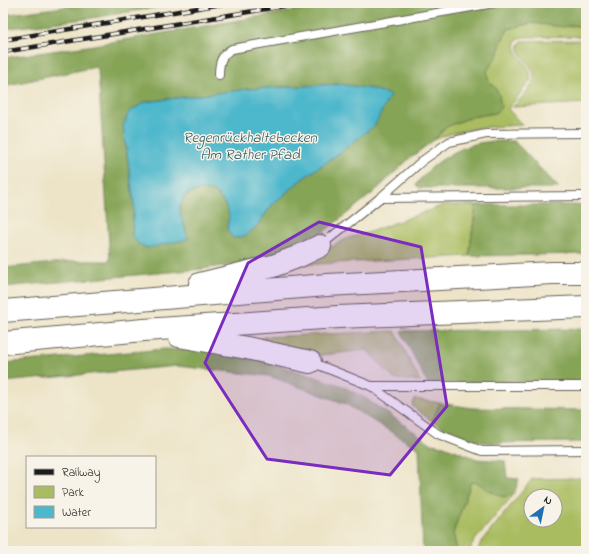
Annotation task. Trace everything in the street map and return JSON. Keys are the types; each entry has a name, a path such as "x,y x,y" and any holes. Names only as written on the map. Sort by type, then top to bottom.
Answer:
{"highway":[{"path":"136,299 273,266 297,258 320,246"},
{"path":"3,311 136,299 327,285 552,273 586,273"},
{"path":"3,343 144,330 338,317 586,307"},
{"path":"144,330 247,348 310,362"}],"lane":[{"path":"219,75 219,66 222,58 226,52 232,49 494,3"},
{"path":"320,246 380,198 422,161 449,142 486,134 586,133"},
{"path":"380,198 586,196"},
{"path":"310,362 371,386 438,434 482,451 586,450"},
{"path":"371,386 586,386"}],"highlighted area":[{"path":"319,222 421,247 447,406 390,475 267,459 205,363 248,263"}],"green space":[{"path":"94,3 184,3 92,18 3,29 3,15"},
{"path":"339,3 586,3 586,28 575,25 563,27 532,23 508,29 502,40 497,56 487,71 488,80 495,87 499,95 501,107 498,111 495,113 471,117 446,127 434,140 410,158 374,192 325,231 299,246 262,260 202,269 3,287 3,268 74,261 110,261 98,69 96,67 3,86 3,58 88,46","holes":["340,84 341,152 302,179 272,205 257,226 229,213 217,194 212,191 200,190 185,195 179,209 188,239 132,235 134,204 123,126 145,102 248,89"]},
{"path":"532,23 559,26 581,26 586,28 586,36 523,37 516,41 515,47 517,52 531,75 530,81 508,109 522,125 467,130 456,132 434,140 446,127 471,117 495,113 495,87 488,80 487,71 508,29"},
{"path":"586,40 586,103 513,107 534,80 533,71 519,49 519,45 522,41"},
{"path":"514,141 559,188 419,188 416,185 429,170 447,156 457,151 477,144"},
{"path":"444,205 476,205 469,256 297,265 348,238 367,233"},
{"path":"476,205 586,205 586,254 469,256"},
{"path":"586,329 586,381 427,383 401,331"},
{"path":"395,331 420,381 394,379 367,350 321,355 259,340 263,337"},
{"path":"164,349 207,351 260,359 340,385 365,398 432,444 444,446 477,459 505,461 507,478 519,479 514,494 503,497 487,490 479,483 471,482 453,533 458,551 423,551 419,449 346,404 269,376 177,366 3,382 3,363"},
{"path":"415,399 440,403 432,421 412,406"},
{"path":"440,403 472,408 586,410 586,442 490,443 473,440 455,434 432,421"},
{"path":"586,478 586,551 478,551 480,544 523,490 523,528 563,528 563,488 525,488 532,479"},
{"path":"471,482 479,483 487,490 503,497 514,494 475,540 471,547 471,551 458,551 453,533"}],"water":[{"name":"Regenrückhaltebecken Am Rather Pfad","path":"340,84 372,89 390,95 375,125 341,152 302,179 272,205 257,226 245,236 233,238 227,230 229,214 225,205 217,194 208,190 202,190 185,195 179,209 188,239 148,248 138,244 132,235 134,204 123,126 129,112 145,102 248,89"}],"railway":[{"path":"3,40 228,3"},
{"path":"3,52 303,3"}]}
